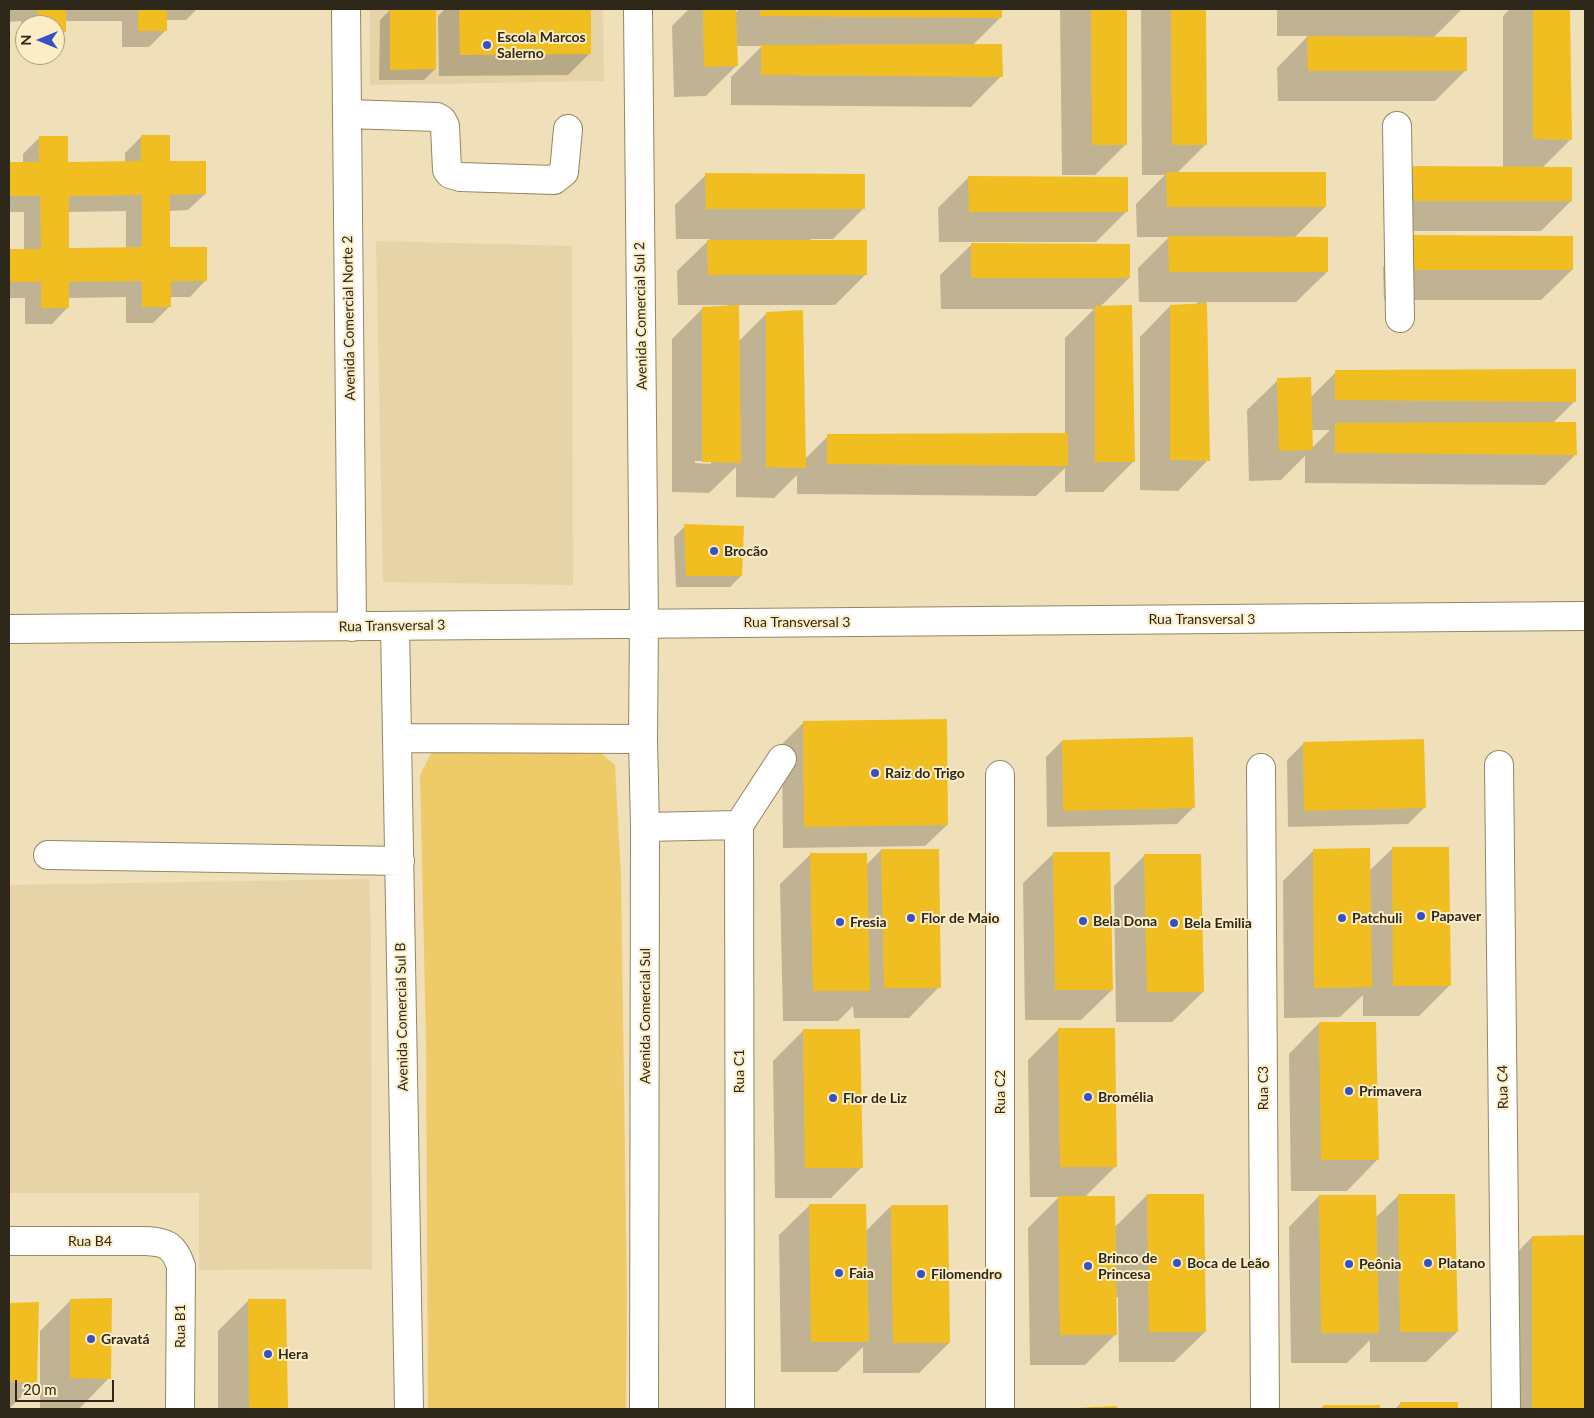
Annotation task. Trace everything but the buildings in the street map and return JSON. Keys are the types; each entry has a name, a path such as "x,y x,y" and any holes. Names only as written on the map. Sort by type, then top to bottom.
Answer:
{"street":[{"name":"Avenida Comercial Norte 2","path":"346,9 352,627"},
{"name":"Avenida Comercial Sul 2","path":"638,9 644,623"},
{"path":"347,114 437,117 442,120 445,126 447,170 450,174 460,177 554,180 564,172 568,129"},
{"path":"1397,126 1400,318"},
{"name":"Rua Transversal 3","path":"9,629 1585,616"},
{"name":"Avenida Comercial Sul","path":"644,623 644,1409"},
{"name":"Avenida Comercial Sul B","path":"395,626 409,1409"},
{"path":"398,738 643,739"},
{"path":"645,827 739,825 782,759"},
{"name":"Rua C4","path":"1499,765 1506,1409"},
{"name":"Rua C3","path":"1261,768 1265,1409"},
{"name":"Rua C2","path":"1000,775 1000,1409"},
{"name":"Rua C1","path":"739,825 740,1409"},
{"path":"48,855 400,861"},
{"name":"Rua B4","path":"9,1241 158,1241 170,1246"},
{"name":"Rua B1","path":"170,1246 177,1254 181,1266 180,1409"}],"shaded area":[{"name":"Escola Marcos Salerno","path":"370,9 603,9 604,81 370,85"},
{"path":"376,241 572,246 573,585 383,582"},
{"path":"591,744 615,765 621,876 627,1296 626,1409 428,1409 426,1041 420,775 434,748"},
{"path":"369,879 371,935 372,1269 199,1270 199,1193 9,1193 9,885"}],"place":[{"name":"Escola Marcos Salerno","path":"487,45"},
{"name":"Brocão","path":"714,551"},
{"name":"Raiz do Trigo","path":"875,773"},
{"name":"Papaver","path":"1421,916"},
{"name":"Flor de Maio","path":"911,918"},
{"name":"Patchuli","path":"1342,918"},
{"name":"Bela Dona","path":"1083,921"},
{"name":"Fresia","path":"840,922"},
{"name":"Bela Emilia","path":"1174,923"},
{"name":"Primavera","path":"1349,1091"},
{"name":"Bromélia","path":"1088,1097"},
{"name":"Flor de Liz","path":"833,1098"},
{"name":"Boca de Leão","path":"1177,1263"},
{"name":"Platano","path":"1428,1263"},
{"name":"Peônia","path":"1349,1264"},
{"name":"Brinco de Princesa","path":"1088,1266"},
{"name":"Faia","path":"839,1273"},
{"name":"Filomendro","path":"921,1274"},
{"name":"Gravatá","path":"91,1339"},
{"name":"Hera","path":"268,1354"}]}
